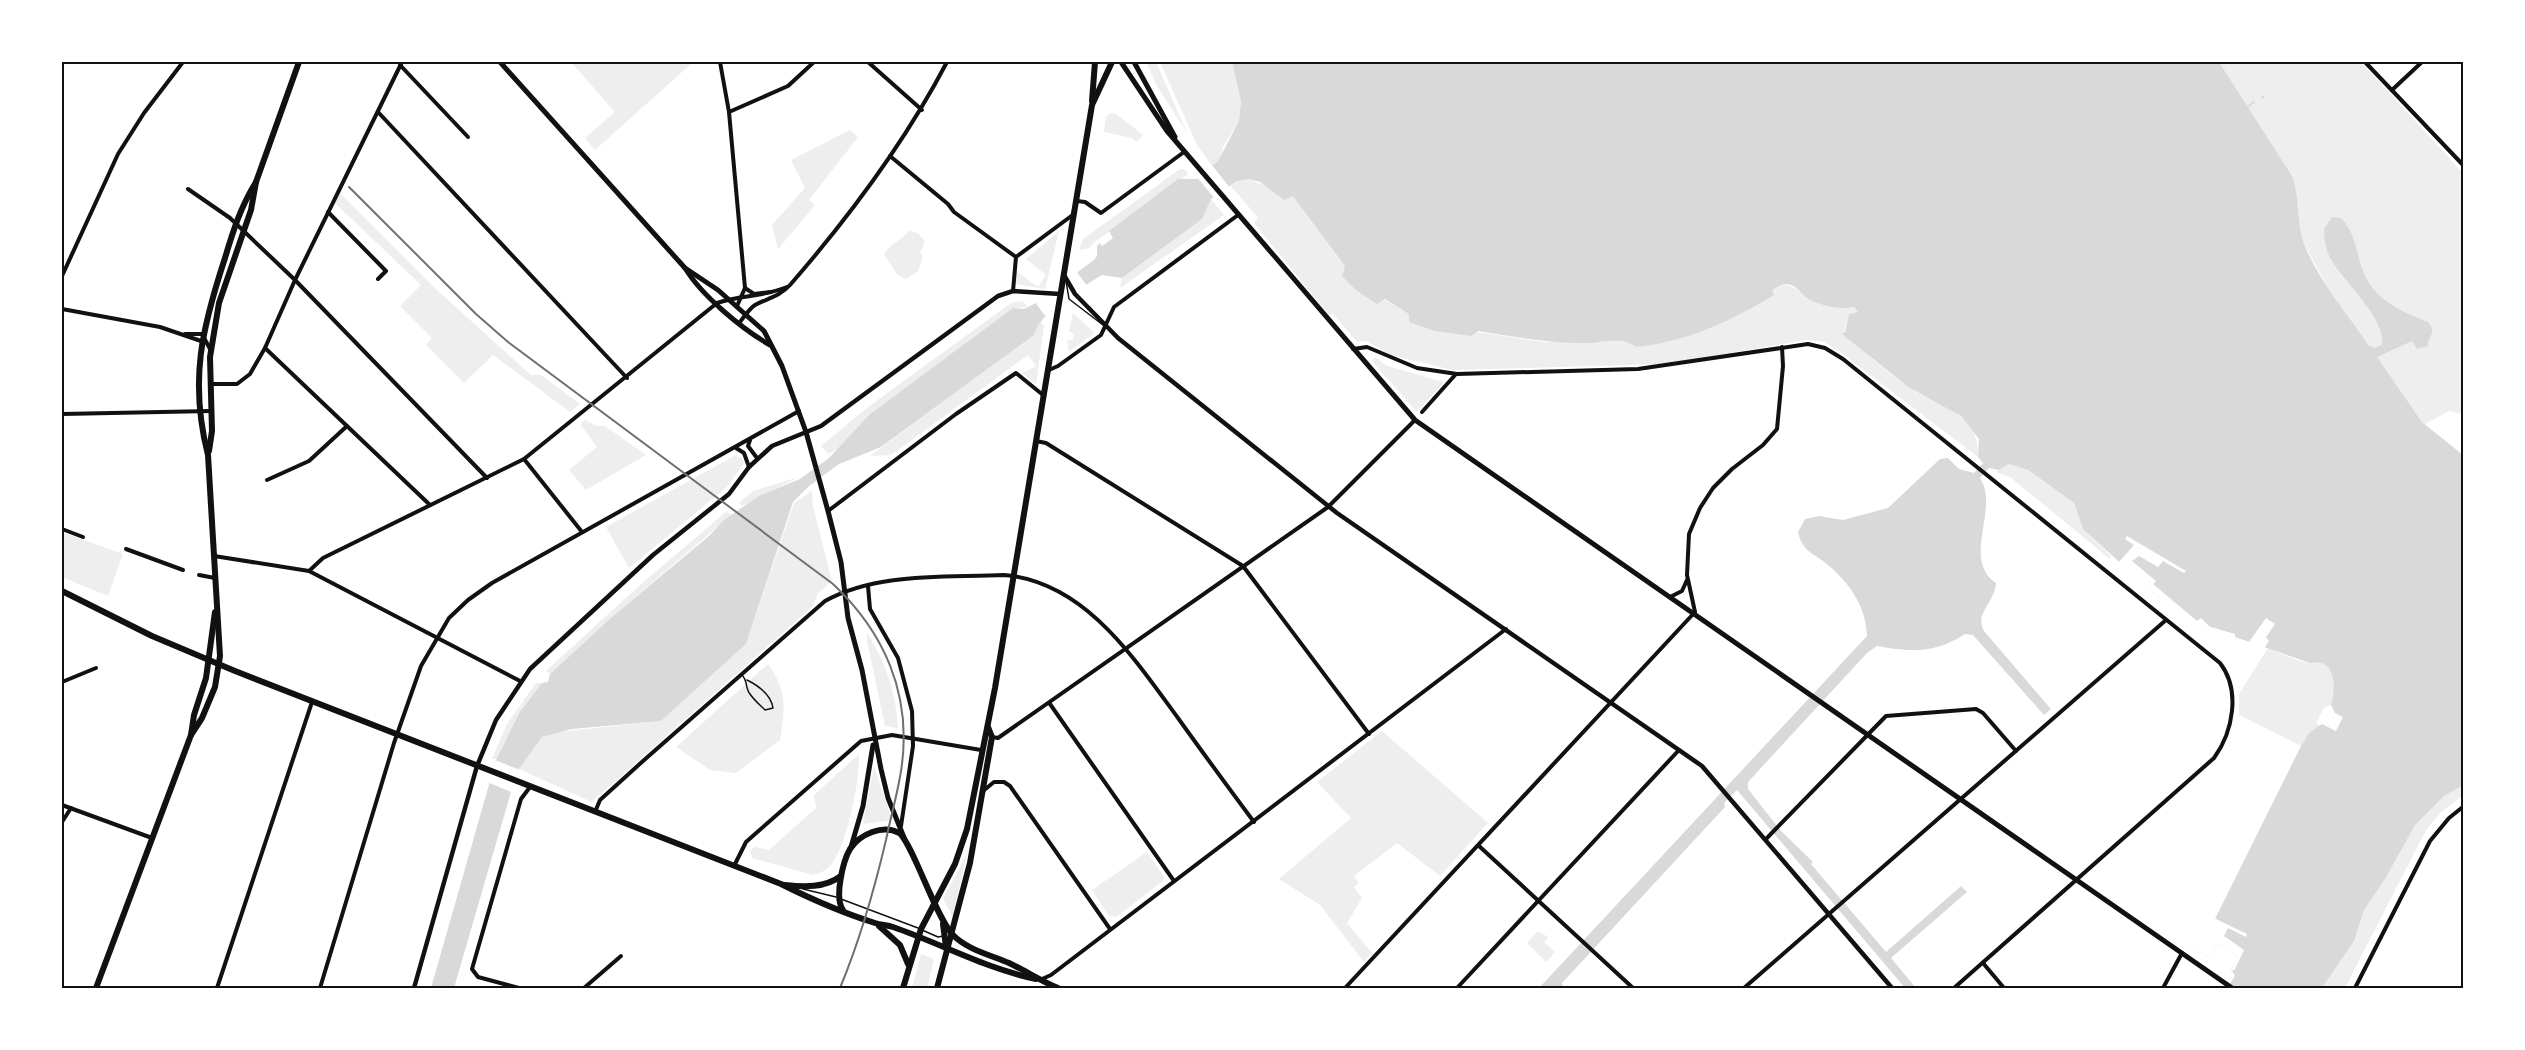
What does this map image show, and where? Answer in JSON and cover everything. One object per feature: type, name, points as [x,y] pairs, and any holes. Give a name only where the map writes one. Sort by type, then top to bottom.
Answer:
[{"type":"main road","points":[[208,455],[212,431],[210,349],[219,303],[244,231],[256,182],[299,62]]},
{"type":"main road","points":[[500,62],[653,236],[685,268],[729,299],[764,331],[782,366],[822,484],[841,562],[844,591],[888,798],[933,905],[949,935],[965,945],[1012,964],[1036,979],[1058,988]]},
{"type":"main road","points":[[903,988],[921,929],[963,846],[981,750],[988,726],[1077,201],[1092,105],[1095,62]]},
{"type":"main road","points":[[1092,105],[1112,62]]},
{"type":"main road","points":[[1121,62],[1134,85],[1184,152],[1415,420],[2230,987]]},
{"type":"main road","points":[[1134,62],[1149,92],[1169,123],[1176,142]]},
{"type":"main road","points":[[191,735],[202,718],[215,687],[220,637],[215,609],[208,455],[201,412],[199,367],[202,337],[242,204],[256,182]]},
{"type":"main road","points":[[685,268],[692,280],[717,303],[771,345]]},
{"type":"main road","points":[[62,591],[152,636],[219,664],[1005,973],[1036,979]]},
{"type":"main road","points":[[96,988],[191,735],[209,659],[210,634],[215,609]]},
{"type":"main road","points":[[937,988],[949,935],[970,863],[992,737],[988,726]]},
{"type":"main road","points":[[843,910],[837,897],[863,806],[874,737]]},
{"type":"main road","points":[[850,849],[861,838],[879,830],[899,833],[906,841]]},
{"type":"main road","points":[[781,884],[827,884],[842,876]]},
{"type":"main road","points":[[876,923],[900,945],[908,968]]},
{"type":"street","points":[[62,276],[123,146],[144,113],[183,62]]},
{"type":"street","points":[[720,62],[729,112],[745,288],[737,306]]},
{"type":"street","points":[[729,112],[788,86],[814,62]]},
{"type":"street","points":[[868,62],[922,110]]},
{"type":"street","points":[[740,322],[755,305],[777,296],[788,287],[828,240],[922,110],[947,62]]},
{"type":"street","points":[[2365,62],[2463,166]]},
{"type":"street","points":[[2392,90],[2422,62]]},
{"type":"street","points":[[210,384],[240,383],[250,374],[265,348],[295,280],[401,63],[468,137]]},
{"type":"street","points":[[378,112],[627,378]]},
{"type":"street","points":[[1077,201],[1085,202],[1101,213],[1184,152]]},
{"type":"street","points":[[890,156],[948,204],[954,212],[1016,257]]},
{"type":"street","points":[[188,189],[236,224],[295,280],[487,478]]},
{"type":"street","points":[[328,212],[386,271],[378,279]]},
{"type":"street","points":[[1013,291],[1016,257],[1074,214]]},
{"type":"street","points":[[1048,370],[1058,366],[1091,342],[1106,327],[1114,307],[1238,215]]},
{"type":"street","points":[[1064,281],[1106,327],[1328,507],[1702,766],[1893,988]]},
{"type":"street","points":[[309,572],[323,558],[524,459],[717,303],[729,299],[774,293],[788,287]]},
{"type":"street","points":[[745,288],[754,294],[774,293]]},
{"type":"street","points":[[414,988],[477,766],[496,720],[520,681],[582,619],[653,555],[729,494],[757,458],[776,443],[821,426],[998,296],[1013,291],[1060,294]]},
{"type":"street","points":[[62,309],[202,337],[210,349]]},
{"type":"street","points":[[1352,349],[1367,347],[1417,368],[1457,374],[1638,369],[1782,346],[1808,345],[1834,353],[2199,645],[2225,671],[2233,704],[2227,732],[2218,753],[1954,988]]},
{"type":"street","points":[[1346,988],[1694,614],[1696,608],[1687,579],[1689,534],[1700,508],[1723,477],[1763,445],[1777,429],[1783,366],[1782,346]]},
{"type":"street","points":[[265,348],[430,505]]},
{"type":"street","points":[[828,511],[963,409],[1016,373],[1044,396]]},
{"type":"street","points":[[1422,412],[1457,374]]},
{"type":"street","points":[[62,414],[211,411]]},
{"type":"street","points":[[320,988],[398,735],[422,666],[449,618],[468,600],[582,531],[751,440],[799,411]]},
{"type":"street","points":[[992,737],[999,738],[1050,704],[1328,507],[1415,420]]},
{"type":"street","points":[[267,480],[309,461],[347,426]]},
{"type":"street","points":[[751,440],[748,446],[757,458]]},
{"type":"street","points":[[1036,441],[1046,443],[1243,566],[1369,734]]},
{"type":"street","points":[[736,448],[744,453],[749,467]]},
{"type":"street","points":[[524,459],[582,531]]},
{"type":"street","points":[[62,529],[84,537]]},
{"type":"street","points":[[126,549],[183,570]]},
{"type":"street","points":[[214,556],[309,572],[437,636],[520,681]]},
{"type":"street","points":[[199,575],[215,578]]},
{"type":"street","points":[[595,812],[600,800],[825,601],[844,591],[868,585],[911,580],[1013,576],[1046,587],[1094,615],[1128,649],[1254,822]]},
{"type":"street","points":[[1669,597],[1682,591],[1687,579]]},
{"type":"street","points":[[868,585],[870,609],[893,645],[912,711],[913,737],[901,826]]},
{"type":"street","points":[[1748,987],[1835,908],[2166,620]]},
{"type":"street","points":[[1036,979],[1051,975],[1506,630]]},
{"type":"street","points":[[62,682],[96,668]]},
{"type":"street","points":[[217,988],[312,701]]},
{"type":"street","points":[[1050,704],[1174,881]]},
{"type":"street","points":[[1766,839],[1886,716],[1970,708],[1983,713],[2016,751]]},
{"type":"street","points":[[734,866],[746,842],[850,749],[874,737],[884,735],[913,737],[981,750]]},
{"type":"street","points":[[1457,988],[1680,750]]},
{"type":"street","points":[[983,792],[994,782],[1004,782],[1010,786],[1110,929]]},
{"type":"street","points":[[519,988],[478,976],[471,969],[521,799],[530,787]]},
{"type":"street","points":[[62,805],[152,838]]},
{"type":"street","points":[[2355,988],[2430,841],[2448,818],[2463,806]]},
{"type":"street","points":[[62,822],[71,808]]},
{"type":"street","points":[[1479,846],[1633,988]]},
{"type":"street","points":[[2163,988],[2182,953]]},
{"type":"street","points":[[584,988],[621,956]]},
{"type":"street","points":[[1983,963],[2004,988]]},
{"type":"lane","points":[[1064,281],[1069,299],[1097,323],[1106,327]]},
{"type":"lane","points":[[741,674],[758,685],[772,700],[773,708],[765,710],[748,692],[747,680]]},
{"type":"lane","points":[[781,884],[837,897],[938,937],[949,935]]},
{"type":"lane","points":[[921,929],[928,942]]},
{"type":"shaded area","points":[[571,62],[693,62],[595,150],[585,138],[615,112]]},
{"type":"shaded area","points":[[1146,62],[1156,62],[1187,133],[1157,86]]},
{"type":"shaded area","points":[[1160,62],[1232,62],[1241,101],[1239,121],[1213,167],[1197,145]]},
{"type":"shaded area","points":[[1232,62],[2219,62],[2292,176],[2300,227],[2310,258],[2325,284],[2369,346],[2375,348],[2382,345],[2382,335],[2372,313],[2328,254],[2324,229],[2332,217],[2341,218],[2349,229],[2366,277],[2379,295],[2397,308],[2428,322],[2431,326],[2432,332],[2428,346],[2417,349],[2412,341],[2377,357],[2422,422],[2463,455],[2463,785],[2444,796],[2415,825],[2385,879],[2364,910],[2354,941],[2322,988],[2227,988],[2235,976],[2231,969],[2238,957],[2218,944],[2209,958],[2199,951],[2309,733],[2322,724],[2336,731],[2343,717],[2335,713],[2331,705],[2333,682],[2329,669],[2325,664],[2310,663],[2235,637],[2235,634],[2190,621],[2170,603],[2159,598],[2083,529],[2074,503],[2028,470],[2009,464],[1999,470],[1989,468],[1980,478],[1985,490],[1986,504],[1981,547],[1982,561],[1986,573],[1996,583],[1995,590],[1983,613],[1982,625],[1984,631],[2051,709],[2044,715],[1973,635],[1965,634],[1954,641],[1922,650],[1877,646],[1867,653],[1748,782],[1748,789],[1781,831],[1813,862],[1811,864],[1886,952],[1961,886],[1967,892],[1891,958],[1916,988],[1905,988],[1737,790],[1724,803],[1725,807],[1562,983],[1563,988],[1539,988],[1867,636],[1864,615],[1850,588],[1836,572],[1809,552],[1800,539],[1798,532],[1805,519],[1819,516],[1843,520],[1888,508],[1940,459],[1948,458],[1959,469],[1974,473],[1983,463],[1978,457],[1979,439],[1961,416],[1908,387],[1842,334],[1845,332],[1849,314],[1858,312],[1854,307],[1823,305],[1806,297],[1788,284],[1772,290],[1774,295],[1759,304],[1708,329],[1672,341],[1636,347],[1620,341],[1562,342],[1478,331],[1471,336],[1435,331],[1409,322],[1409,314],[1385,299],[1377,304],[1356,290],[1342,276],[1345,266],[1293,196],[1284,200],[1260,182],[1249,179],[1237,181],[1211,199],[1202,219],[1122,278],[1102,275],[1062,301],[1044,318],[1034,335],[881,447],[839,464],[809,486],[793,502],[746,644],[661,721],[572,729],[542,737],[519,769],[454,988],[431,988],[496,760],[519,713],[542,683],[548,682],[550,674],[613,616],[709,536],[724,520],[759,496],[800,479],[829,458],[870,414],[1013,308],[1024,309],[1034,304],[1094,260],[1097,256],[1097,246],[1100,243],[1102,246],[1113,238],[1109,231],[1178,179],[1197,179],[1218,161],[1239,121],[1241,101]]},
{"type":"shaded area","points":[[2219,62],[2361,62],[2463,173],[2463,414],[2449,411],[2425,424],[2422,422],[2327,286],[2303,242],[2230,80]]},
{"type":"shaded area","points":[[1115,113],[1143,135],[1136,142],[1132,138],[1104,132],[1106,117]]},
{"type":"shaded area","points":[[850,130],[858,137],[809,200],[815,205],[778,249],[772,225],[805,188],[791,160]]},
{"type":"shaded area","points":[[1180,169],[1184,169],[1188,174],[1092,244],[1090,248],[1079,250],[1083,239]]},
{"type":"shaded area","points":[[1249,179],[1287,196],[1293,195],[1345,266],[1342,276],[1410,314],[1409,322],[1544,342],[1616,341],[1630,342],[1636,347],[1672,341],[1708,329],[1774,295],[1772,290],[1779,286],[1791,286],[1819,304],[1854,306],[1858,312],[1849,314],[1843,334],[1908,387],[1945,406],[1965,421],[1973,430],[1978,457],[1824,342],[1806,340],[1665,364],[1452,370],[1391,355],[1366,341],[1357,342],[1333,314],[1329,315],[1254,223],[1258,218],[1231,186],[1237,181]]},
{"type":"shaded area","points":[[340,193],[438,291],[531,375],[541,375],[580,404],[570,412],[493,355],[464,383],[426,345],[432,338],[400,306],[421,285],[335,203]]},
{"type":"shaded area","points":[[1211,199],[1224,215],[1120,288],[1122,278],[1202,219]]},
{"type":"shaded area","points":[[909,231],[918,233],[925,242],[920,252],[923,256],[918,271],[906,279],[897,274],[884,254]]},
{"type":"shaded area","points":[[1059,231],[1045,289],[1015,284],[1016,271],[1038,287],[1046,275],[1026,259]]},
{"type":"shaded area","points":[[1023,301],[1028,307],[1013,308],[870,414],[840,448],[828,454],[821,446],[868,407],[1011,303]]},
{"type":"shaded area","points":[[1073,313],[1094,333],[1069,352],[1067,340],[1073,340],[1074,334],[1069,331]]},
{"type":"shaded area","points":[[1040,321],[1044,326],[1036,384],[1022,373],[1036,366],[1028,355],[891,455],[870,456],[1033,335],[1036,324]]},
{"type":"shaded area","points":[[1375,357],[1387,366],[1444,382],[1417,412],[1372,361]]},
{"type":"shaded area","points":[[585,420],[597,426],[605,426],[646,455],[586,490],[569,470],[597,447],[580,424]]},
{"type":"shaded area","points":[[734,456],[742,458],[744,463],[727,487],[629,568],[606,527]]},
{"type":"shaded area","points":[[2009,464],[2028,470],[2074,503],[2083,529],[2111,556],[2110,559],[2010,477],[1996,472]]},
{"type":"shaded area","points":[[799,477],[743,506],[739,503],[753,491]]},
{"type":"shaded area","points":[[812,491],[813,506],[832,581],[818,593],[813,606],[592,802],[519,769],[542,737],[557,732],[661,721],[746,644],[794,503]]},
{"type":"shaded area","points":[[727,511],[731,515],[613,616],[550,674],[546,671],[640,585]]},
{"type":"shaded area","points":[[62,532],[123,554],[108,596],[62,577]]},
{"type":"shaded area","points":[[867,633],[880,656],[889,679],[898,728],[885,726]]},
{"type":"shaded area","points":[[2268,648],[2303,662],[2324,664],[2331,672],[2333,693],[2331,705],[2324,708],[2316,723],[2320,726],[2309,733],[2301,746],[2239,715],[2239,694]]},
{"type":"shaded area","points":[[768,664],[782,692],[784,709],[780,740],[736,773],[710,770],[676,747]]},
{"type":"shaded area","points":[[536,683],[542,683],[519,713],[496,759],[492,759],[507,724]]},
{"type":"shaded area","points":[[1382,731],[1488,823],[1440,876],[1397,843],[1354,876],[1359,883],[1354,887],[1362,898],[1347,923],[1372,953],[1364,962],[1320,905],[1279,879],[1351,818],[1317,782]]},
{"type":"shaded area","points":[[859,754],[855,796],[847,830],[829,867],[813,875],[752,858],[750,851],[755,847],[769,850],[816,808],[814,795]]},
{"type":"shaded area","points":[[874,766],[892,820],[864,824],[863,823]]},
{"type":"shaded area","points":[[2463,785],[2463,795],[2440,813],[2426,830],[2345,988],[2322,988],[2354,941],[2364,910],[2415,825],[2444,795]]},
{"type":"shaded area","points":[[1147,852],[1164,877],[1163,881],[1116,917],[1109,916],[1092,890]]},
{"type":"shaded area","points":[[967,853],[953,917],[943,899]]},
{"type":"shaded area","points":[[1538,931],[1548,937],[1544,942],[1555,952],[1546,962],[1527,943]]},
{"type":"shaded area","points":[[921,954],[934,959],[927,988],[912,988]]},
{"type":"pier","points":[[1211,164],[1231,189],[1216,200],[1196,176]]},
{"type":"pier","points":[[1077,272],[1087,286],[1045,316],[1035,302]]},
{"type":"pier","points":[[2127,536],[2186,571],[2184,573],[2163,561],[2158,567],[2139,556],[2132,561],[2156,581],[2153,584],[2197,621],[2201,618],[2210,627],[2189,623],[2118,563],[2134,545],[2125,539]]},
{"type":"pier","points":[[2266,618],[2275,624],[2266,637],[2269,641],[2264,649],[2249,642]]},
{"type":"pier","points":[[495,760],[520,770],[511,792],[487,782]]},
{"type":"pier","points":[[2214,918],[2247,934],[2246,937],[2228,928],[2224,936],[2244,950],[2234,971],[2231,969],[2238,957],[2218,944],[2209,958],[2199,951]]},
{"type":"waterway","points":[[2247,107],[2254,102]]},
{"type":"railway","points":[[349,187],[476,314],[508,342],[833,584],[867,622],[880,643],[898,689],[904,738],[902,764],[871,897],[840,988]]}]
